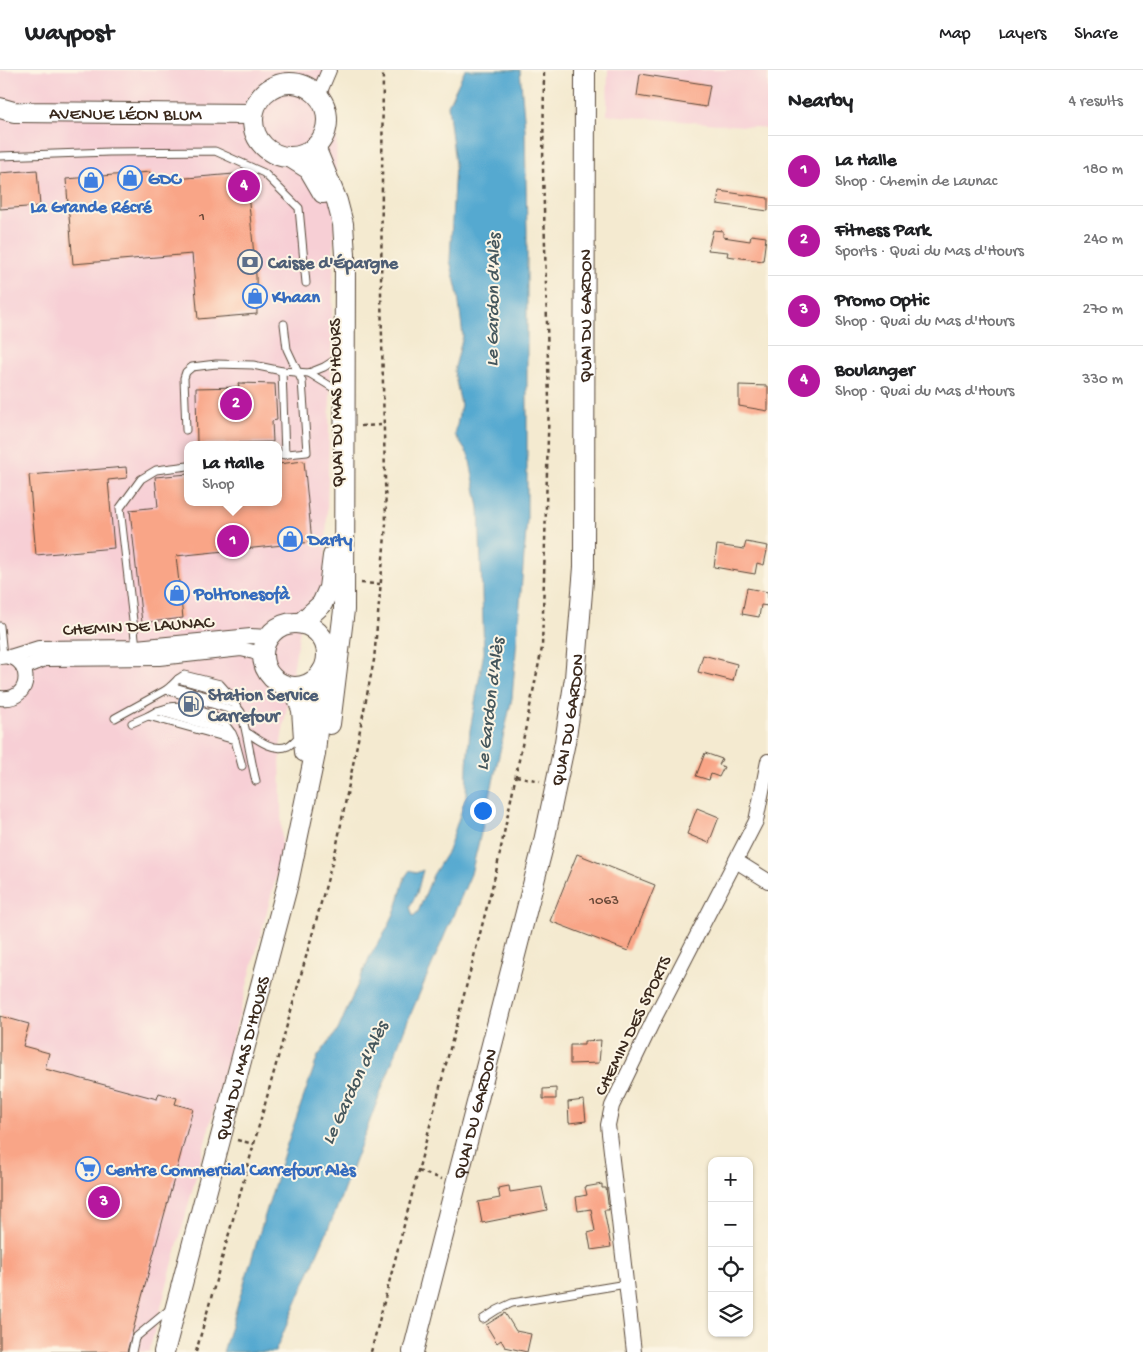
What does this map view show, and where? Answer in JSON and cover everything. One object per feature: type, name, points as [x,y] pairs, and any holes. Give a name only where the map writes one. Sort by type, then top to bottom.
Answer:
[{"type":"street","points":[[318,96],[329,70]]},
{"type":"street","name":"QUAI DU GARDON","points":[[413,1352],[543,846],[565,742],[575,678],[584,567],[585,70]]},
{"type":"street","points":[[298,83],[309,88],[318,96],[327,116],[324,133],[315,147],[299,156],[290,157],[279,156],[269,151],[260,143],[254,129],[253,114],[256,102],[264,93],[280,84],[298,83]]},
{"type":"street","name":"AVENUE LÉON BLUM","points":[[5,113],[253,114]]},
{"type":"street","name":"QUAI DU MAS D'HOURS","points":[[308,791],[317,776],[329,733],[344,610],[345,255],[343,224],[338,201],[315,147]]},
{"type":"street","name":"QUAI DU MAS D'HOURS","points":[[290,157],[309,169],[321,189],[330,215],[333,240],[337,504],[329,588],[322,604],[301,623]]},
{"type":"street","name":"QUAI DU MAS D'HOURS","points":[[327,652],[344,574]]},
{"type":"street","points":[[301,623],[319,633],[327,652],[326,663],[322,672],[305,685],[285,685],[276,680],[265,666],[264,646],[268,637],[282,625],[301,623]]},
{"type":"street","name":"CHEMIN DE LAUNAC","points":[[4,657],[39,648],[136,647],[250,636],[268,637]]},
{"type":"street","name":"CHEMIN DE LAUNAC","points":[[23,668],[45,659],[160,658],[241,649],[263,656]]},
{"type":"street","points":[[0,698],[9,698],[20,692],[26,681],[23,668],[16,660],[4,657]]},
{"type":"street","name":"QUAI DU MAS D'HOURS","points":[[164,1352],[288,883],[315,754],[322,672]]},
{"type":"street","name":"QUAI DU MAS D'HOURS","points":[[294,686],[302,710],[308,791]]},
{"type":"street","name":"CHEMIN DES SPORTS","points":[[634,1352],[609,1147],[608,1125],[612,1106],[654,1019],[756,821],[768,760]]},
{"type":"street","points":[[736,861],[768,881]]},
{"type":"lane","points":[[0,156],[216,151],[264,173],[299,208],[306,283]]},
{"type":"lane","points":[[282,371],[282,455],[307,452],[302,381],[287,349],[284,324]]},
{"type":"lane","points":[[310,373],[334,360]]},
{"type":"lane","points":[[186,430],[184,378],[186,372],[192,367],[216,364],[254,365],[282,371],[310,373],[335,389]]},
{"type":"lane","points":[[136,647],[120,508],[141,479],[156,470],[184,466]]},
{"type":"lane","points":[[0,626],[4,657]]},
{"type":"lane","points":[[115,718],[168,688],[178,679],[228,693],[241,713],[248,733],[248,750],[256,781]]},
{"type":"lane","points":[[168,688],[235,704]]},
{"type":"lane","points":[[168,688],[241,713]]},
{"type":"lane","points":[[132,723],[167,708],[225,724],[233,736],[242,766]]},
{"type":"lane","points":[[157,711],[233,736]]},
{"type":"lane","points":[[148,716],[233,736]]},
{"type":"lane","points":[[248,733],[262,743],[280,748],[288,746],[304,732]]},
{"type":"lane","points":[[483,1319],[512,1303],[626,1284]]},
{"type":"lane","points":[[132,1352],[135,1338],[176,1304]]},
{"type":"path","points":[[371,1352],[496,872],[542,648],[549,400],[543,169],[544,70]]},
{"type":"path","points":[[344,427],[384,425]]},
{"type":"path","points":[[344,574],[380,584]]},
{"type":"path","points":[[516,776],[547,783]]},
{"type":"path","points":[[418,1171],[446,1180]]},
{"type":"shaded area","points":[[0,70],[330,70],[337,134],[325,588],[301,623],[280,748],[282,855],[149,1352],[0,1352]]},
{"type":"shaded area","points":[[608,70],[768,70],[768,128],[607,115]]},
{"type":"water","name":"Le Gardon d'Alès","points":[[465,70],[520,70],[525,129],[527,520],[512,698],[471,874],[406,1025],[335,1213],[275,1352],[223,1352],[285,1150],[318,1056],[338,1030],[370,956],[387,929],[396,909],[405,877],[410,870],[416,873],[423,870],[417,893],[410,907],[413,916],[418,912],[433,875],[448,851],[466,796],[470,730],[484,652],[479,508],[469,456],[455,435],[461,405],[454,371],[463,336],[458,295],[450,260],[455,164],[448,105]]},
{"type":"building","points":[[640,74],[710,85],[706,107],[637,96]]},
{"type":"building","points":[[37,170],[40,206],[0,209],[0,173]]},
{"type":"building","points":[[150,172],[151,181],[246,173],[256,276],[257,314],[198,319],[192,254],[73,264],[66,179]]},
{"type":"building","points":[[719,191],[768,198],[768,211],[717,204]]},
{"type":"building","points":[[713,230],[723,231],[723,237],[750,241],[751,235],[766,237],[763,261],[727,256],[728,252],[708,250]]},
{"type":"building","points":[[238,383],[275,384],[277,420],[272,421],[273,441],[197,441],[196,388],[239,387]]},
{"type":"building","points":[[739,385],[768,386],[768,411],[739,406]]},
{"type":"building","points":[[304,461],[312,542],[176,556],[183,618],[142,623],[130,510],[158,507],[155,477],[184,474],[184,506],[282,506],[282,464]]},
{"type":"building","points":[[126,467],[127,478],[108,480],[114,548],[36,555],[29,475]]},
{"type":"building","points":[[746,542],[768,546],[764,565],[757,563],[755,574],[714,567],[717,545],[744,549]]},
{"type":"building","points":[[747,588],[768,592],[768,606],[761,605],[759,617],[742,614]]},
{"type":"building","points":[[703,655],[737,664],[733,681],[698,672]]},
{"type":"building","points":[[705,753],[722,759],[719,765],[724,767],[719,777],[711,774],[709,780],[696,776]]},
{"type":"building","points":[[697,808],[719,817],[709,843],[687,834]]},
{"type":"building","points":[[577,854],[655,885],[628,951],[550,921]]},
{"type":"building","name":"Centre Commercial Carrefour Alès","points":[[0,1016],[29,1024],[23,1046],[49,1053],[45,1069],[157,1099],[159,1093],[177,1098],[175,1104],[193,1109],[127,1352],[0,1352]]},
{"type":"building","points":[[601,1040],[599,1063],[570,1064],[570,1045],[584,1045],[584,1041]]},
{"type":"building","points":[[556,1088],[556,1099],[543,1099],[543,1089]]},
{"type":"building","points":[[584,1100],[586,1121],[569,1123],[568,1102]]},
{"type":"building","points":[[602,1184],[602,1188],[606,1188],[609,1210],[604,1210],[611,1247],[591,1250],[588,1233],[595,1231],[591,1209],[578,1211],[576,1197],[587,1195],[585,1187]]},
{"type":"building","points":[[509,1186],[510,1192],[542,1187],[547,1210],[482,1223],[478,1202],[500,1198],[498,1188]]},
{"type":"building","points":[[505,1313],[516,1331],[531,1334],[527,1352],[505,1347],[501,1340],[497,1343],[486,1325]]},
{"type":"place","name":"GDC","points":[[130,178]]},
{"type":"place","name":"La Grande Récré","points":[[91,180]]},
{"type":"place","name":"Boulanger","points":[[244,186]]},
{"type":"place","name":"Caisse d'Épargne","points":[[250,262]]},
{"type":"place","name":"Khaan","points":[[255,296]]},
{"type":"place","name":"Fitness Park","points":[[236,404]]},
{"type":"place","name":"Darty","points":[[290,539]]},
{"type":"place","name":"La Halle","points":[[233,541]]},
{"type":"place","name":"Poltronesofà","points":[[177,593]]},
{"type":"place","name":"Station Service Carrefour","points":[[191,704]]},
{"type":"place","name":"Centre Commercial Carrefour Alès","points":[[88,1169]]},
{"type":"place","name":"Promo Optic","points":[[104,1202]]}]
